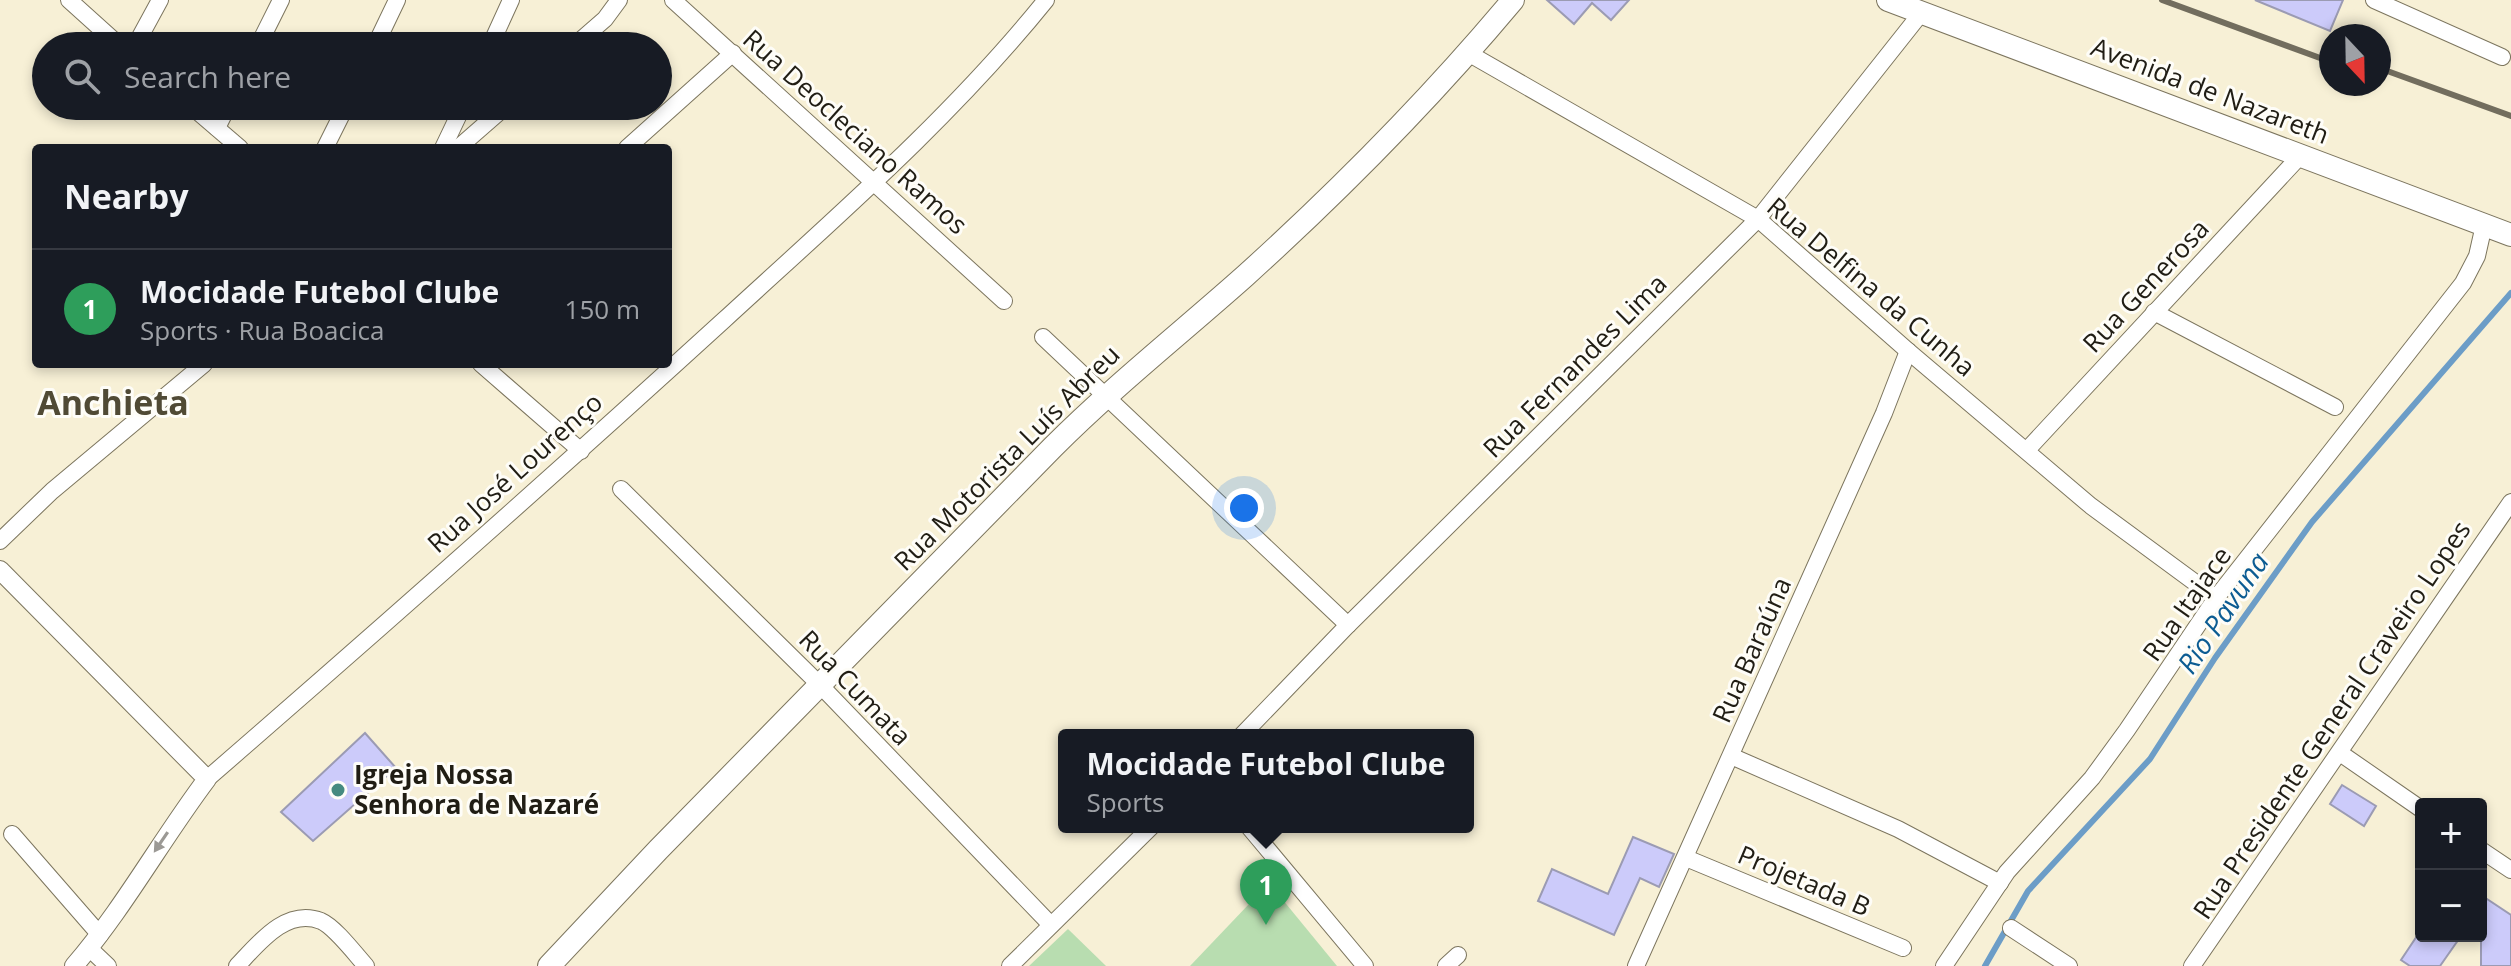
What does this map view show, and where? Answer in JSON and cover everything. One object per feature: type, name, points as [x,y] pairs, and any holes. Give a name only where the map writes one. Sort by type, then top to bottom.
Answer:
[{"type":"main road","name":"Rua Motorista Luís Abreu","points":[[549,966],[658,850],[1106,395],[1244,276],[1345,182],[1468,53],[1513,0]]},
{"type":"main road","name":"Avenida de Nazareth","points":[[1888,0],[2509,235]]},
{"type":"street","points":[[69,0],[104,32]]},
{"type":"street","points":[[143,32],[160,0]]},
{"type":"street","points":[[265,32],[281,0]]},
{"type":"street","points":[[382,32],[397,0]]},
{"type":"street","points":[[496,32],[511,0]]},
{"type":"street","points":[[590,32],[619,0]]},
{"type":"street","name":"Rua Deocleciano Ramos","points":[[673,0],[1004,301]]},
{"type":"street","name":"Rua José Lourenço","points":[[672,368],[875,182],[1002,54],[1046,0]]},
{"type":"street","points":[[2377,2],[2502,57]]},
{"type":"street","name":"Rua Fernandes Lima","points":[[1248,729],[1348,625],[1758,219],[1922,12]]},
{"type":"street","points":[[672,108],[733,53]]},
{"type":"street","name":"Rua Delfina da Cunha","points":[[1468,53],[1758,219],[2091,506],[2216,598]]},
{"type":"street","points":[[208,120],[235,144]]},
{"type":"street","points":[[217,128],[221,120]]},
{"type":"street","points":[[327,144],[339,120]]},
{"type":"street","points":[[445,144],[456,120]]},
{"type":"street","points":[[463,144],[490,120]]},
{"type":"street","points":[[631,144],[658,120]]},
{"type":"street","name":"Rua Generosa","points":[[2027,450],[2301,155]]},
{"type":"street","name":"Rua Itajace","points":[[1944,966],[2000,883],[2101,766],[2161,683],[2216,598],[2456,294],[2477,256],[2484,225]]},
{"type":"street","points":[[2154,312],[2335,407]]},
{"type":"street","points":[[1043,337],[1348,625]]},
{"type":"street","name":"Rua Baraúna","points":[[1636,966],[1884,413],[1908,351]]},
{"type":"street","points":[[0,541],[63,482],[199,368]]},
{"type":"street","points":[[486,368],[581,451]]},
{"type":"street","name":"Rua José Lourenço","points":[[74,966],[95,942],[207,779],[672,368]]},
{"type":"street","name":"Rua Cumata","points":[[621,489],[821,686],[1051,925]]},
{"type":"street","name":"Rua Presidente General Craveiro Lopes","points":[[2192,966],[2511,502]]},
{"type":"street","points":[[0,570],[207,779]]},
{"type":"street","points":[[2340,753],[2415,805]]},
{"type":"street","points":[[1731,756],[1898,829],[2000,883]]},
{"type":"street","points":[[1010,966],[1145,833]]},
{"type":"street","points":[[1254,833],[1365,966]]},
{"type":"street","points":[[12,834],[95,942],[108,966]]},
{"type":"street","points":[[2487,854],[2511,870]]},
{"type":"street","name":"Projetada B","points":[[1686,858],[1903,948]]},
{"type":"street","points":[[237,966],[282,924],[299,920],[316,920],[326,924],[366,966]]},
{"type":"street","points":[[2011,928],[2069,966]]},
{"type":"green space","points":[[1269,883],[1337,966],[1190,966]]},
{"type":"green space","points":[[1068,929],[1106,966],[1029,966]]},
{"type":"building","points":[[1547,0],[1629,0],[1611,20],[1592,3],[1574,24]]},
{"type":"building","points":[[2255,0],[2343,0],[2333,24],[2319,24],[2319,26]]},
{"type":"building","name":"Igreja Nossa Senhora de Nazaré","points":[[365,733],[396,768],[313,841],[281,812]]},
{"type":"building","points":[[2342,785],[2376,806],[2364,826],[2330,804]]},
{"type":"building","points":[[1633,837],[1674,854],[1659,887],[1640,878],[1614,935],[1538,901],[1552,869],[1608,894]]},
{"type":"building","points":[[2487,899],[2511,915],[2511,966],[2481,966],[2481,942],[2487,942]]},
{"type":"building","points":[[2415,939],[2415,942],[2457,942],[2440,966],[2410,966],[2401,960]]},
{"type":"waterway","name":"Rio Pavuna","points":[[1985,966],[2028,891],[2150,759],[2215,658],[2312,522],[2511,293]]},
{"type":"railway","points":[[2162,0],[2319,58]]},
{"type":"railway","points":[[2391,72],[2511,116]]},
{"type":"place","name":"Igreja Nossa Senhora de Nazaré","points":[[338,790]]},
{"type":"place","name":"Mocidade Futebol Clube","points":[[1266,925]]},
{"type":"district","name":"Anchieta","points":[[113,403]]}]
